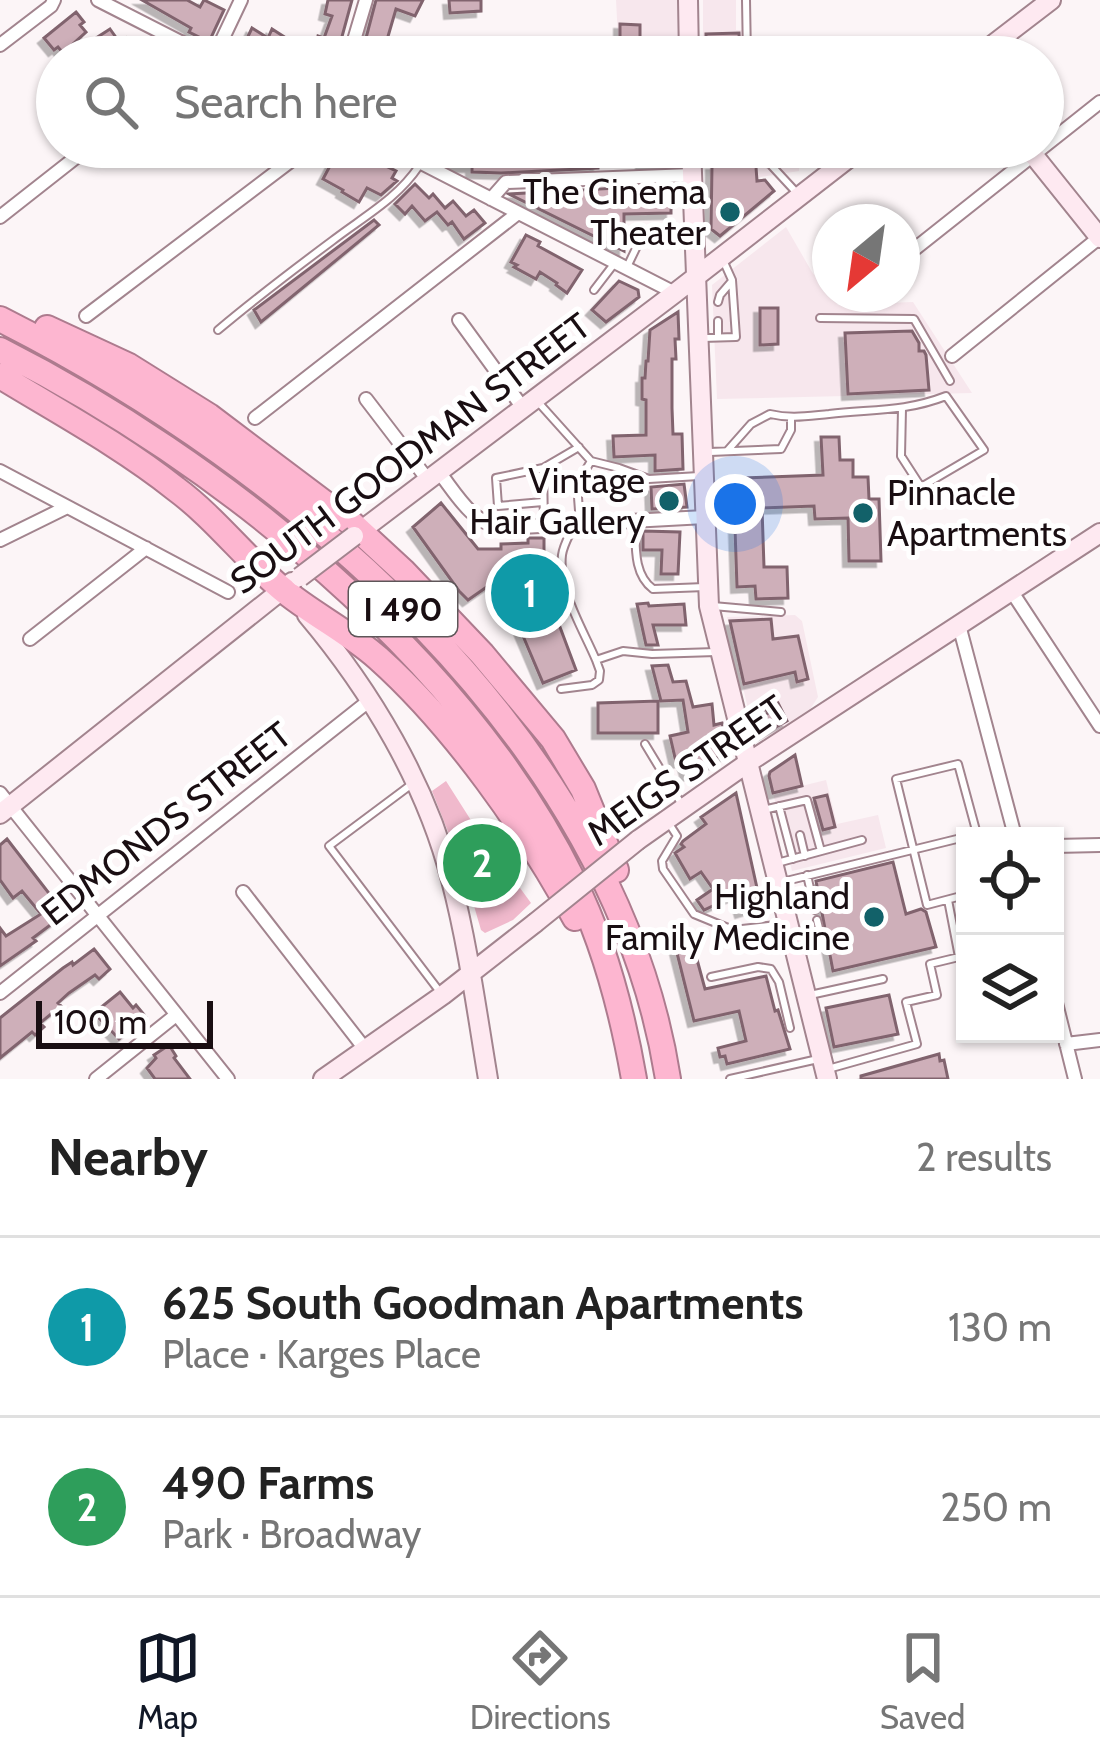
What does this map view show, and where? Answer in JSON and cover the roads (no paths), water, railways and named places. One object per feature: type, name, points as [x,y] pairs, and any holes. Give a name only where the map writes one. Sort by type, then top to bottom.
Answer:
[{"type":"highway","points":[[0,309],[91,347],[175,393],[256,449],[432,600],[482,654],[564,755],[587,798],[627,901],[658,1029]]},
{"type":"highway","name":"I 490","points":[[0,319],[128,391],[236,464],[322,532],[432,638],[504,719],[566,808],[615,904],[658,1029],[668,1079]]},
{"type":"highway","name":"I 490","points":[[0,350],[103,408],[229,494],[329,576],[422,668],[505,767],[551,839],[605,957],[634,1079]]},
{"type":"highway","points":[[0,376],[176,488],[381,661],[472,764],[526,839],[568,904],[622,1022]]},
{"type":"street","points":[[0,45],[54,0]]},
{"type":"street","points":[[98,0],[169,36]]},
{"type":"street","points":[[220,36],[241,0]]},
{"type":"street","points":[[355,36],[366,0]]},
{"type":"street","points":[[688,0],[689,36]]},
{"type":"street","points":[[1004,36],[1051,0]]},
{"type":"street","points":[[1064,127],[1100,102]]},
{"type":"street","points":[[0,217],[62,168]]},
{"type":"street","points":[[86,316],[282,168]]},
{"type":"street","points":[[431,168],[675,293]]},
{"type":"street","points":[[692,168],[696,277],[708,338],[702,454],[709,596],[749,762],[770,808],[789,924],[825,1069]]},
{"type":"street","name":"SOUTH GOODMAN STREET","points":[[4,805],[837,168]]},
{"type":"street","points":[[920,244],[1010,168]]},
{"type":"street","points":[[952,356],[1100,238],[1044,168]]},
{"type":"street","points":[[491,199],[506,182],[692,175]]},
{"type":"street","points":[[255,418],[518,213]]},
{"type":"street","points":[[459,320],[529,404]]},
{"type":"street","points":[[366,400],[482,522],[501,528],[705,518]]},
{"type":"street","points":[[0,471],[228,592]]},
{"type":"street","points":[[0,540],[67,507]]},
{"type":"street","name":"MEIGS STREET","points":[[323,1079],[471,973],[638,840],[749,762],[1097,541]]},
{"type":"street","points":[[30,639],[146,548]]},
{"type":"street","points":[[291,583],[370,700],[422,795],[450,878],[471,973],[484,1077]]},
{"type":"street","points":[[1012,592],[1100,726]]},
{"type":"street","points":[[959,625],[1013,827]]},
{"type":"street","name":"EDMONDS STREET","points":[[0,993],[370,700]]},
{"type":"street","points":[[4,805],[228,1079]]},
{"type":"street","points":[[1064,847],[1100,845]]},
{"type":"street","points":[[243,892],[365,1049]]},
{"type":"street","points":[[96,1079],[176,1015]]},
{"type":"street","points":[[1064,1036],[1075,1079]]},
{"type":"street","points":[[1066,1044],[1100,1040]]},
{"type":"lane","points":[[746,0],[747,36]]},
{"type":"lane","points":[[218,330],[386,202],[418,168]]},
{"type":"lane","points":[[774,168],[800,197]]},
{"type":"lane","points":[[594,290],[621,266],[641,238],[694,229]]},
{"type":"lane","points":[[708,338],[736,337],[732,280],[722,258]]},
{"type":"lane","points":[[718,302],[732,280]]},
{"type":"lane","points":[[820,318],[914,320],[950,381]]},
{"type":"lane","points":[[708,338],[718,321]]},
{"type":"lane","points":[[728,449],[751,424],[770,414],[791,419],[902,410],[946,396],[984,450],[921,487],[901,456],[902,410]]},
{"type":"lane","points":[[529,404],[591,461],[649,479],[703,475]]},
{"type":"lane","points":[[702,454],[781,449],[791,419]]},
{"type":"lane","points":[[542,502],[498,506],[496,478],[543,468],[579,447]]},
{"type":"lane","points":[[560,689],[599,680],[563,574],[563,550],[577,524],[578,484],[591,461]]},
{"type":"lane","points":[[543,468],[542,502],[548,525],[563,550]]},
{"type":"lane","points":[[635,521],[642,580],[653,590],[709,596],[735,610],[781,612]]},
{"type":"lane","points":[[596,660],[623,651],[721,652]]},
{"type":"lane","points":[[645,745],[684,808]]},
{"type":"lane","points":[[956,897],[927,904],[896,779],[958,764],[970,827]]},
{"type":"lane","points":[[415,782],[329,845],[442,994]]},
{"type":"lane","points":[[770,808],[807,800],[820,851]]},
{"type":"lane","points":[[791,803],[796,818]]},
{"type":"lane","points":[[667,820],[677,836],[662,861],[663,869],[694,914],[733,930],[789,924]]},
{"type":"lane","points":[[800,835],[806,856]]},
{"type":"lane","points":[[782,868],[807,875],[956,839]]},
{"type":"lane","points":[[782,868],[862,840]]},
{"type":"lane","points":[[807,875],[815,910]]},
{"type":"lane","points":[[730,1079],[825,1069],[917,1044],[906,1002],[937,994],[930,964],[959,957],[947,899]]},
{"type":"lane","points":[[711,977],[758,967],[771,969],[797,956],[820,932],[817,920]]},
{"type":"lane","points":[[771,969],[779,982],[790,1028]]},
{"type":"lane","points":[[806,995],[883,980]]},
{"type":"place","name":"The Cinema Theater","points":[[730,212]]},
{"type":"place","name":"Vintage Hair Gallery","points":[[669,501]]},
{"type":"place","name":"Pinnacle Apartments","points":[[863,513]]},
{"type":"place","name":"625 South Goodman Apartments","points":[[530,593]]},
{"type":"place","name":"490 Farms","points":[[482,863]]},
{"type":"place","name":"Highland Family Medicine","points":[[874,917]]}]
